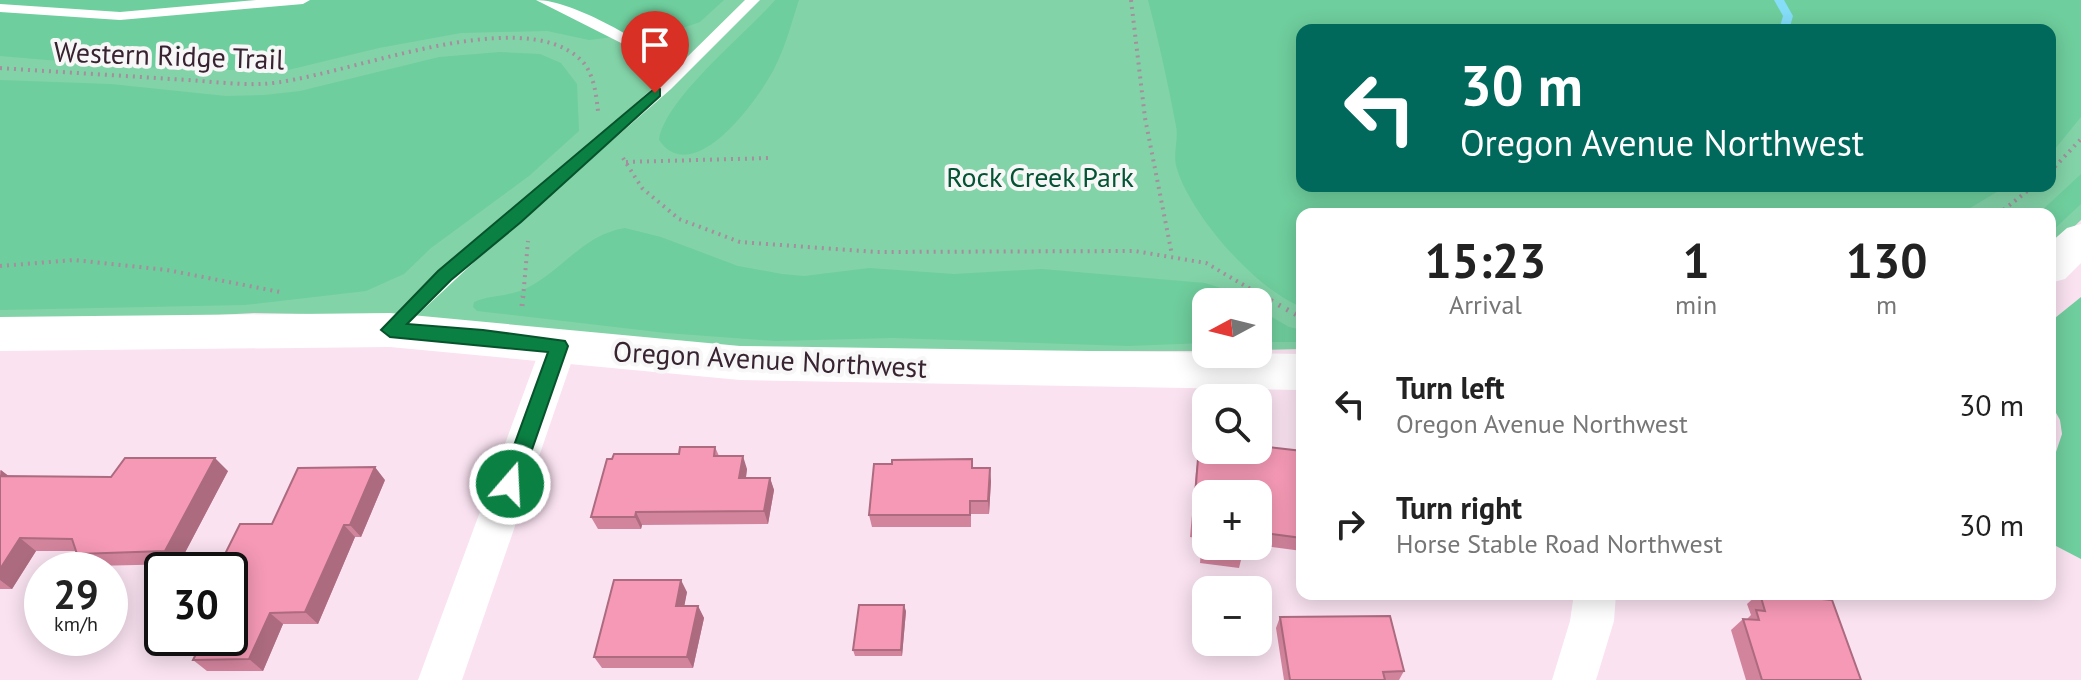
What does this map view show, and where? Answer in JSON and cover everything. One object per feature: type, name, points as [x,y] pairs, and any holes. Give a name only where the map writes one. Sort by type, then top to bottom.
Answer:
[{"type":"street","points":[[2056,262],[2081,238]]},
{"type":"street","name":"Oregon Avenue Northwest","points":[[0,334],[390,330],[756,364],[1296,372]]},
{"type":"street","points":[[440,680],[559,346]]},
{"type":"street","points":[[1574,680],[1592,621],[1594,600]]},
{"type":"lane","points":[[0,8],[120,16],[303,0]]},
{"type":"lane","points":[[543,0],[634,44],[678,72]]},
{"type":"lane","points":[[390,330],[445,276],[610,135],[753,0]]},
{"type":"path","points":[[1131,0],[1145,118],[1172,255]]},
{"type":"path","name":"Western Ridge Trail","points":[[0,68],[257,84],[295,81],[414,49],[470,41],[529,39],[558,46],[580,58],[595,85],[598,114],[642,188],[679,219],[740,242],[876,252],[1135,251],[1172,255],[1213,266],[1296,316]]},
{"type":"path","points":[[2056,166],[2081,139]]},
{"type":"path","points":[[625,162],[770,158]]},
{"type":"path","points":[[2006,208],[2026,192]]},
{"type":"path","points":[[515,218],[529,234],[521,309]]},
{"type":"path","points":[[0,266],[74,260],[167,270],[290,294]]},
{"type":"green space","name":"Rock Creek Park","points":[[0,0],[2081,0],[2081,220],[2056,244],[2056,208],[1296,208],[1296,349],[1272,350],[1272,288],[1192,288],[1192,351],[766,351],[370,315],[254,313],[165,318],[0,318]]},
{"type":"green space","points":[[0,0],[724,0],[700,22],[680,29],[589,40],[547,31],[461,33],[379,48],[280,72],[117,66],[0,56]]},
{"type":"green space","points":[[775,0],[799,0],[780,57],[757,97],[708,147],[690,154],[674,153],[659,140],[676,105]]},
{"type":"green space","points":[[1148,0],[2081,0],[2081,117],[2056,148],[2056,24],[1296,24],[1296,192],[1997,192],[1970,208],[1296,208],[1296,304],[1265,285],[1246,268],[1196,208],[1177,169],[1176,126]]},
{"type":"green space","points":[[500,52],[540,54],[561,63],[577,84],[579,131],[529,176],[431,248],[404,274],[366,291],[245,305],[0,310],[0,80],[111,84],[226,96],[264,95],[300,91],[439,57]]},
{"type":"green space","points":[[2081,174],[2081,204],[2056,227],[2056,208],[2044,208]]},
{"type":"green space","points":[[625,228],[661,237],[738,266],[782,274],[804,276],[869,268],[954,274],[1042,269],[1205,283],[1221,288],[1192,288],[1192,344],[1128,346],[893,338],[776,341],[666,333],[477,311],[473,307],[474,302],[481,299],[529,287],[586,245]]},
{"type":"green space","points":[[2081,297],[2081,559],[2056,546],[2056,452],[2062,434],[2056,413],[2056,317]]},
{"type":"green space","points":[[1272,317],[1296,329],[1296,342],[1272,342]]},
{"type":"building","points":[[680,447],[715,447],[714,456],[743,456],[739,478],[770,478],[764,511],[636,512],[635,517],[591,517],[607,459],[612,459],[614,454],[679,454]]},
{"type":"building","points":[[1272,448],[1296,450],[1296,537],[1272,534],[1272,480],[1196,480],[1198,464],[1272,464]]},
{"type":"building","points":[[125,458],[215,458],[165,551],[76,552],[72,539],[20,538],[0,569],[0,476],[111,477]]},
{"type":"building","points":[[972,459],[972,468],[990,468],[988,501],[970,501],[970,515],[869,515],[874,464],[892,464],[892,460]]},
{"type":"building","points":[[375,467],[350,525],[344,525],[305,612],[270,613],[249,659],[193,660],[195,656],[248,656],[248,552],[226,552],[240,524],[272,524],[298,468]]},
{"type":"building","points":[[614,580],[681,580],[676,606],[698,606],[687,657],[594,657]]},
{"type":"building","points":[[1762,600],[1832,600],[1861,680],[1762,680],[1743,619],[1759,620],[1756,610],[1765,611]]},
{"type":"building","points":[[859,605],[904,605],[901,650],[853,650]]},
{"type":"building","points":[[1390,616],[1404,671],[1383,672],[1385,680],[1290,680],[1280,617]]},
{"type":"waterway","points":[[1779,0],[1788,16],[1786,24]]},
{"type":"route","points":[[510,484],[559,346],[390,330],[445,276],[655,93]]}]
